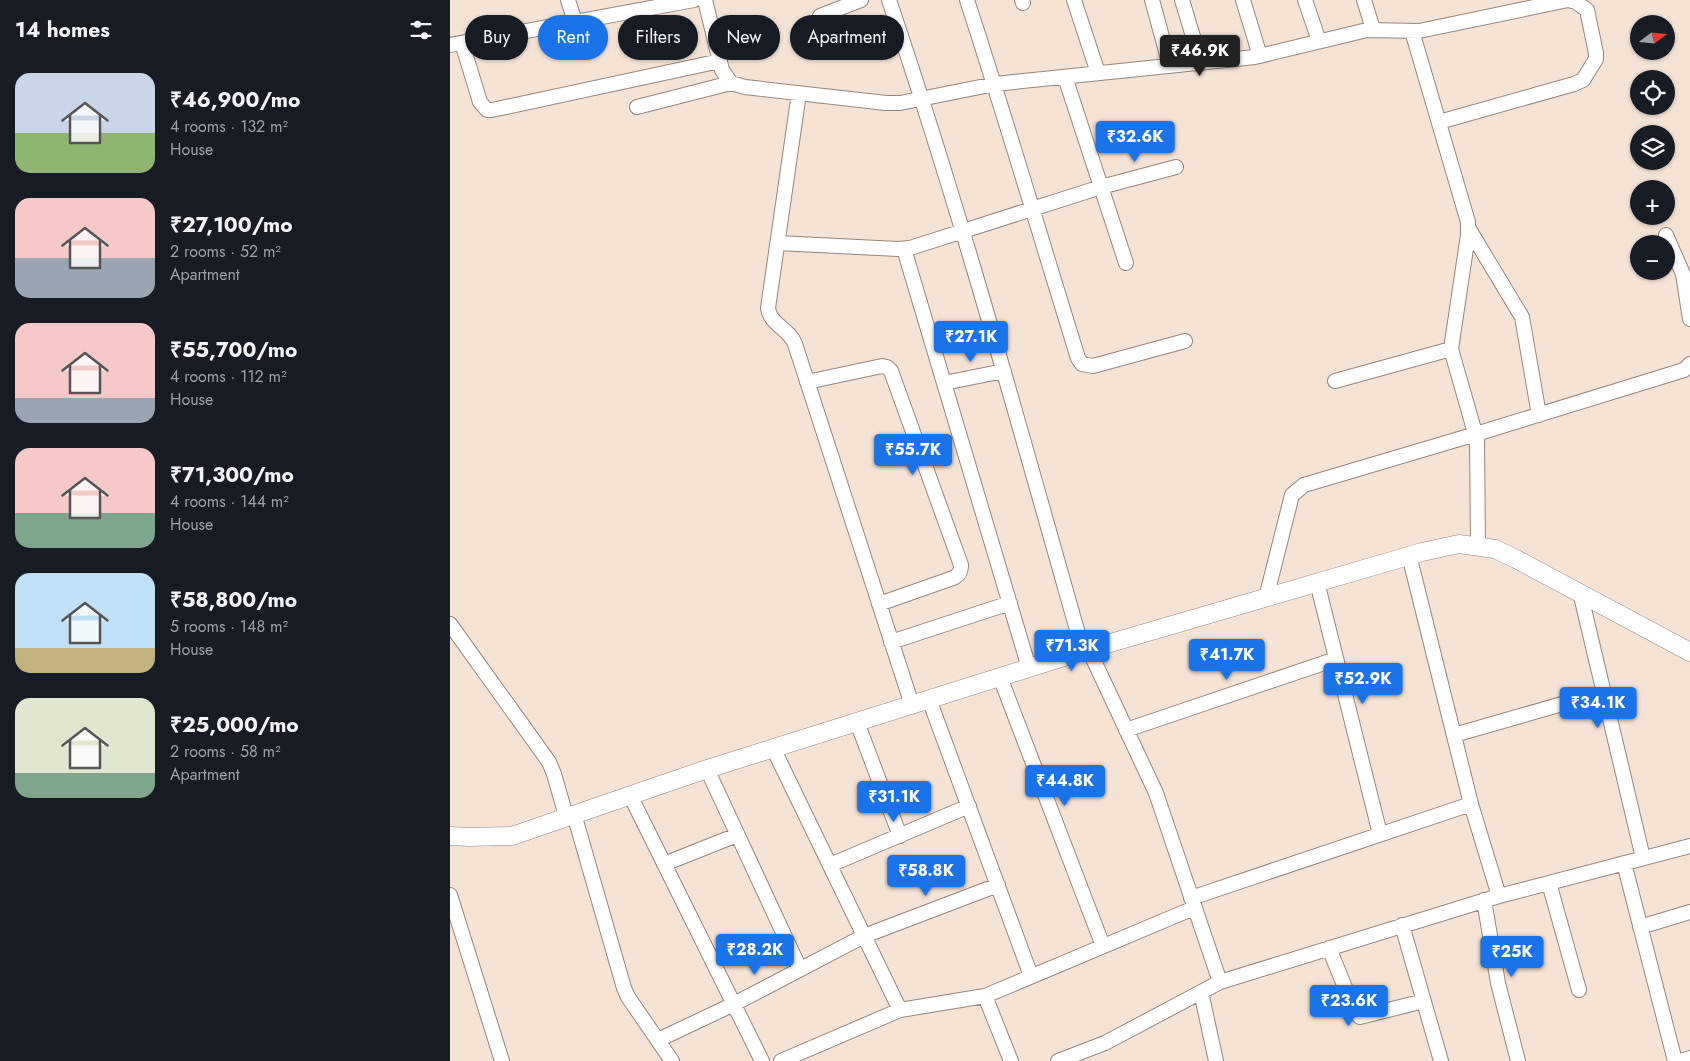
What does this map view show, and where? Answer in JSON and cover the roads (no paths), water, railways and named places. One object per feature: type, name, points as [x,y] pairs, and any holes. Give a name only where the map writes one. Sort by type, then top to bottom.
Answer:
[{"type":"street","points":[[568,0],[572,15]]},
{"type":"street","points":[[608,16],[694,0]]},
{"type":"street","points":[[705,0],[722,70],[731,83]]},
{"type":"street","points":[[823,15],[861,0]]},
{"type":"street","points":[[889,0],[923,99],[964,231],[1086,651],[1156,793],[1220,982]]},
{"type":"street","points":[[967,0],[1082,364],[1093,366],[1185,341]]},
{"type":"street","points":[[1074,0],[1098,74]]},
{"type":"street","points":[[1152,0],[1170,66]]},
{"type":"street","points":[[1182,0],[1201,63]]},
{"type":"street","points":[[1244,0],[1260,56]]},
{"type":"street","points":[[1305,0],[1319,41]]},
{"type":"street","points":[[1364,0],[1373,29]]},
{"type":"street","points":[[637,106],[731,83],[745,87],[894,104],[995,84],[1260,56],[1373,29],[1412,31],[1568,0],[1583,5],[1589,15],[1596,53],[1594,65],[1583,80],[1439,122]]},
{"type":"street","points":[[538,29],[456,44],[480,102],[487,110],[720,61]]},
{"type":"street","points":[[1412,31],[1469,229],[1451,349],[1476,434],[1478,546]]},
{"type":"street","points":[[1065,77],[1126,263]]},
{"type":"street","points":[[800,93],[768,308],[769,315],[771,319],[789,332],[793,338],[912,705]]},
{"type":"street","points":[[778,243],[904,248],[964,231],[1101,187],[1176,167]]},
{"type":"street","points":[[1469,229],[1522,317],[1539,415]]},
{"type":"street","points":[[904,248],[1029,668]]},
{"type":"street","points":[[1675,256],[1683,274],[1690,320]]},
{"type":"street","points":[[1335,381],[1451,349]]},
{"type":"street","points":[[1266,598],[1292,495],[1304,485],[1684,370],[1690,364]]},
{"type":"street","points":[[807,382],[882,366],[887,367],[891,371],[961,565],[961,571],[953,578],[879,604]]},
{"type":"street","points":[[944,383],[1004,371]]},
{"type":"street","points":[[450,836],[512,836],[706,769],[1029,668],[1317,582],[1459,544],[1495,550],[1516,559],[1690,652]]},
{"type":"street","points":[[1409,556],[1471,804],[1499,896]]},
{"type":"street","points":[[1317,582],[1380,834]]},
{"type":"street","points":[[1580,592],[1643,858]]},
{"type":"street","points":[[892,642],[1010,603]]},
{"type":"street","points":[[450,624],[549,762],[570,815],[620,978],[628,997],[672,1061]]},
{"type":"street","points":[[1126,730],[1336,659]]},
{"type":"street","points":[[1000,677],[1104,946]]},
{"type":"street","points":[[1454,735],[1604,692]]},
{"type":"street","points":[[929,699],[1032,976]]},
{"type":"street","points":[[858,722],[900,836]]},
{"type":"street","points":[[773,748],[900,1010]]},
{"type":"street","points":[[706,769],[800,970]]},
{"type":"street","points":[[630,795],[762,1061]]},
{"type":"street","points":[[781,1061],[900,1010],[985,996],[1104,946],[1192,903],[1380,834],[1471,804]]},
{"type":"street","points":[[830,866],[969,806]]},
{"type":"street","points":[[664,864],[737,835]]},
{"type":"street","points":[[1058,1061],[1105,1043],[1220,982],[1484,900],[1690,846]]},
{"type":"street","points":[[1624,863],[1674,1061]]},
{"type":"street","points":[[1549,883],[1579,990]]},
{"type":"street","points":[[658,1040],[734,1004],[864,936],[998,885]]},
{"type":"street","points":[[450,895],[502,1061]]},
{"type":"street","points":[[1484,900],[1498,983],[1518,1061]]},
{"type":"street","points":[[1640,927],[1690,912]]},
{"type":"street","points":[[1402,925],[1442,1061]]},
{"type":"street","points":[[1330,948],[1355,1012],[1360,1017],[1424,1001]]},
{"type":"street","points":[[1201,992],[1216,1061]]},
{"type":"street","points":[[985,996],[1011,1061]]},
{"type":"street","points":[[1681,1061],[1690,1058]]}]
